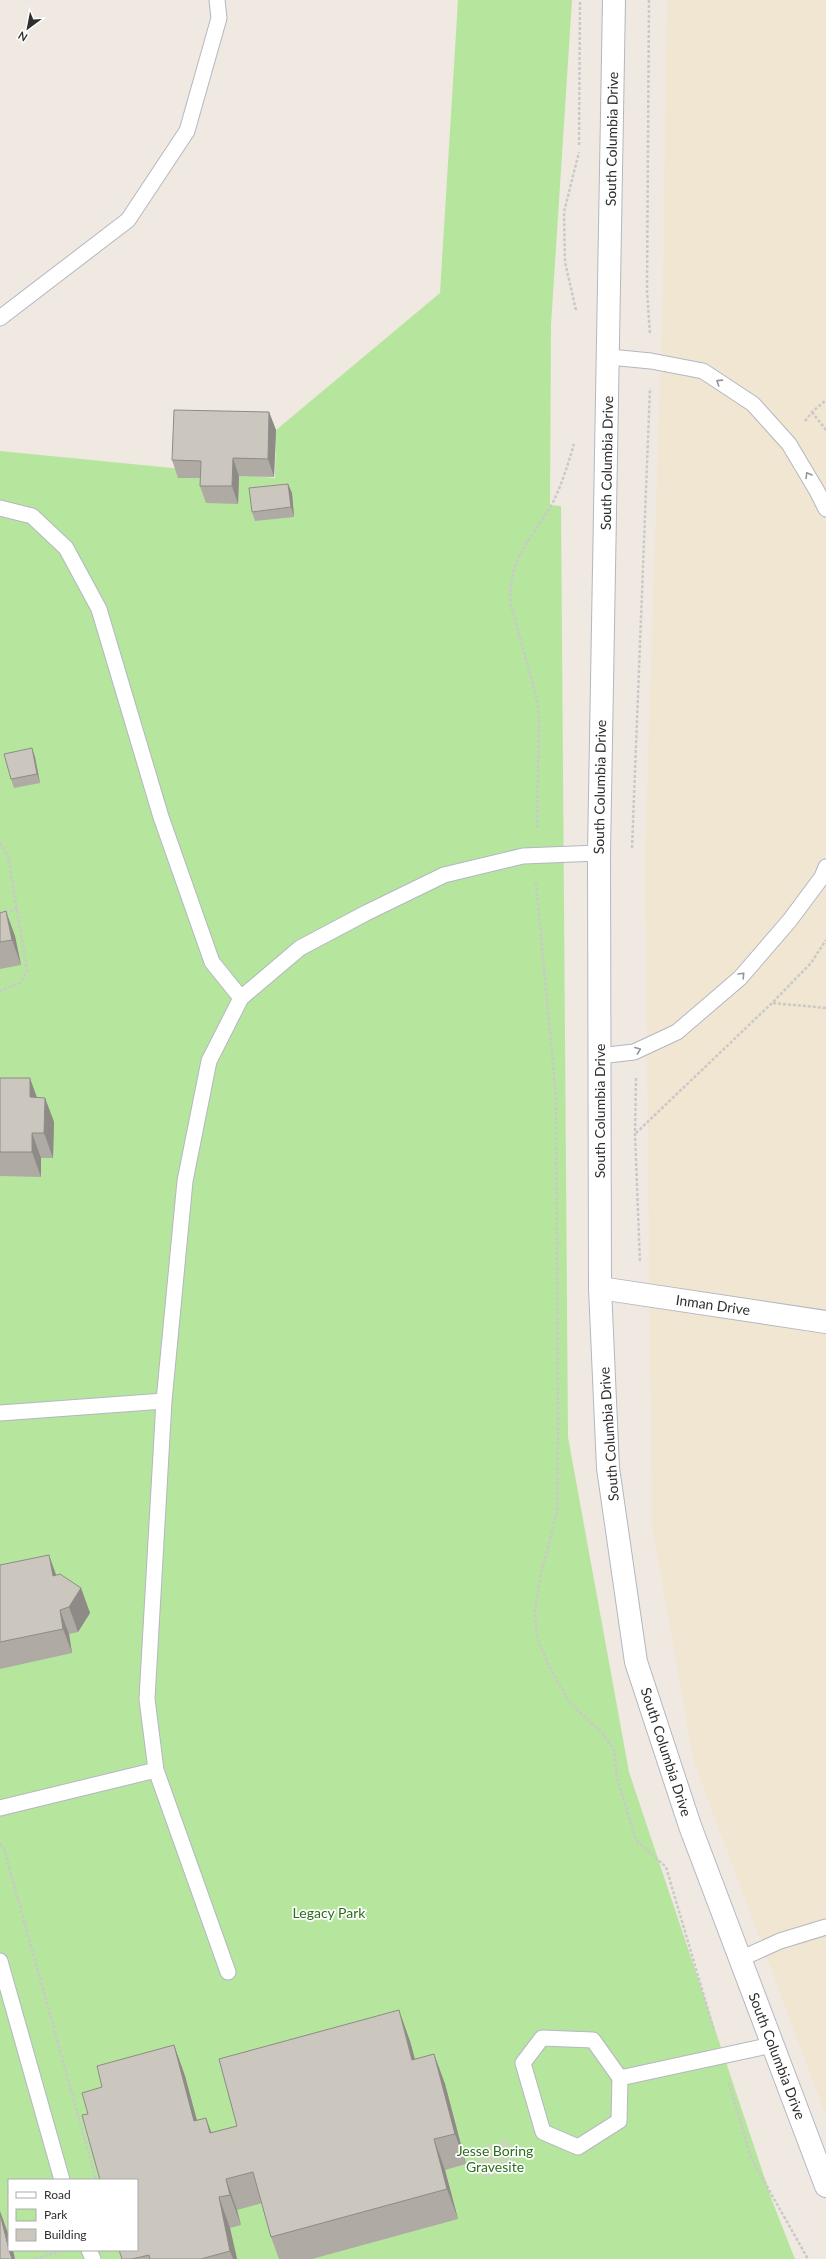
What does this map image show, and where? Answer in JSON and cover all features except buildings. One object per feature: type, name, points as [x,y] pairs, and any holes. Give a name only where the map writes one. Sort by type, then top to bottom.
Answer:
[{"type":"main road","name":"South Columbia Drive","points":[[614,0],[609,357],[599,853],[600,1288],[608,1468],[636,1662],[690,1826],[826,2186]]},
{"type":"main road","name":"Inman Drive","points":[[600,1288],[826,1322]]},
{"type":"lane","points":[[0,318],[128,220],[187,131],[219,18],[217,0]]},
{"type":"lane","points":[[609,357],[651,361],[703,371],[753,404],[789,444],[826,509]]},
{"type":"lane","points":[[0,508],[32,516],[66,548],[99,609],[161,817],[212,962],[242,998]]},
{"type":"lane","points":[[228,1972],[156,1770],[147,1699],[164,1401],[187,1174],[209,1061],[242,998],[300,948],[366,913],[444,875],[523,856],[599,853]]},
{"type":"lane","points":[[600,1056],[634,1052],[677,1032],[740,978],[790,920],[822,877],[826,867]]},
{"type":"lane","points":[[0,1414],[164,1401]]},
{"type":"lane","points":[[0,1808],[156,1770]]},
{"type":"lane","points":[[740,1959],[780,1941],[826,1927]]},
{"type":"lane","points":[[0,1961],[62,2179]]},
{"type":"lane","points":[[542,2038],[593,2040],[620,2078],[619,2121],[578,2147],[544,2132],[522,2063],[542,2038]]},
{"type":"lane","points":[[620,2078],[772,2045]]},
{"type":"path","points":[[632,853],[651,361],[647,291],[649,0]]},
{"type":"path","points":[[812,412],[826,430]]},
{"type":"path","points":[[0,843],[8,856],[27,971],[20,983],[0,992]]},
{"type":"path","points":[[0,913],[17,909]]},
{"type":"path","points":[[635,1134],[772,1003],[811,963],[826,940]]},
{"type":"path","points":[[772,1003],[826,1008]]},
{"type":"path","points":[[634,1052],[637,1090],[635,1134],[640,1264]]},
{"type":"path","points":[[0,1844],[4,1849],[96,2179]]},
{"type":"path","points":[[35,2259],[61,2251]]},
{"type":"shaded area","points":[[667,0],[826,0],[826,2116],[694,1762],[652,1526],[645,860],[663,287]]},
{"type":"green space","name":"Legacy Park","points":[[458,0],[572,0],[551,325],[550,505],[561,506],[568,1437],[629,1772],[773,2203],[795,2259],[0,2259],[0,451],[275,478],[276,430],[440,293]]},
{"type":"green space","name":"Jesse Boring Gravesite","points":[[508,2140],[517,2168],[483,2178],[474,2150]]}]
